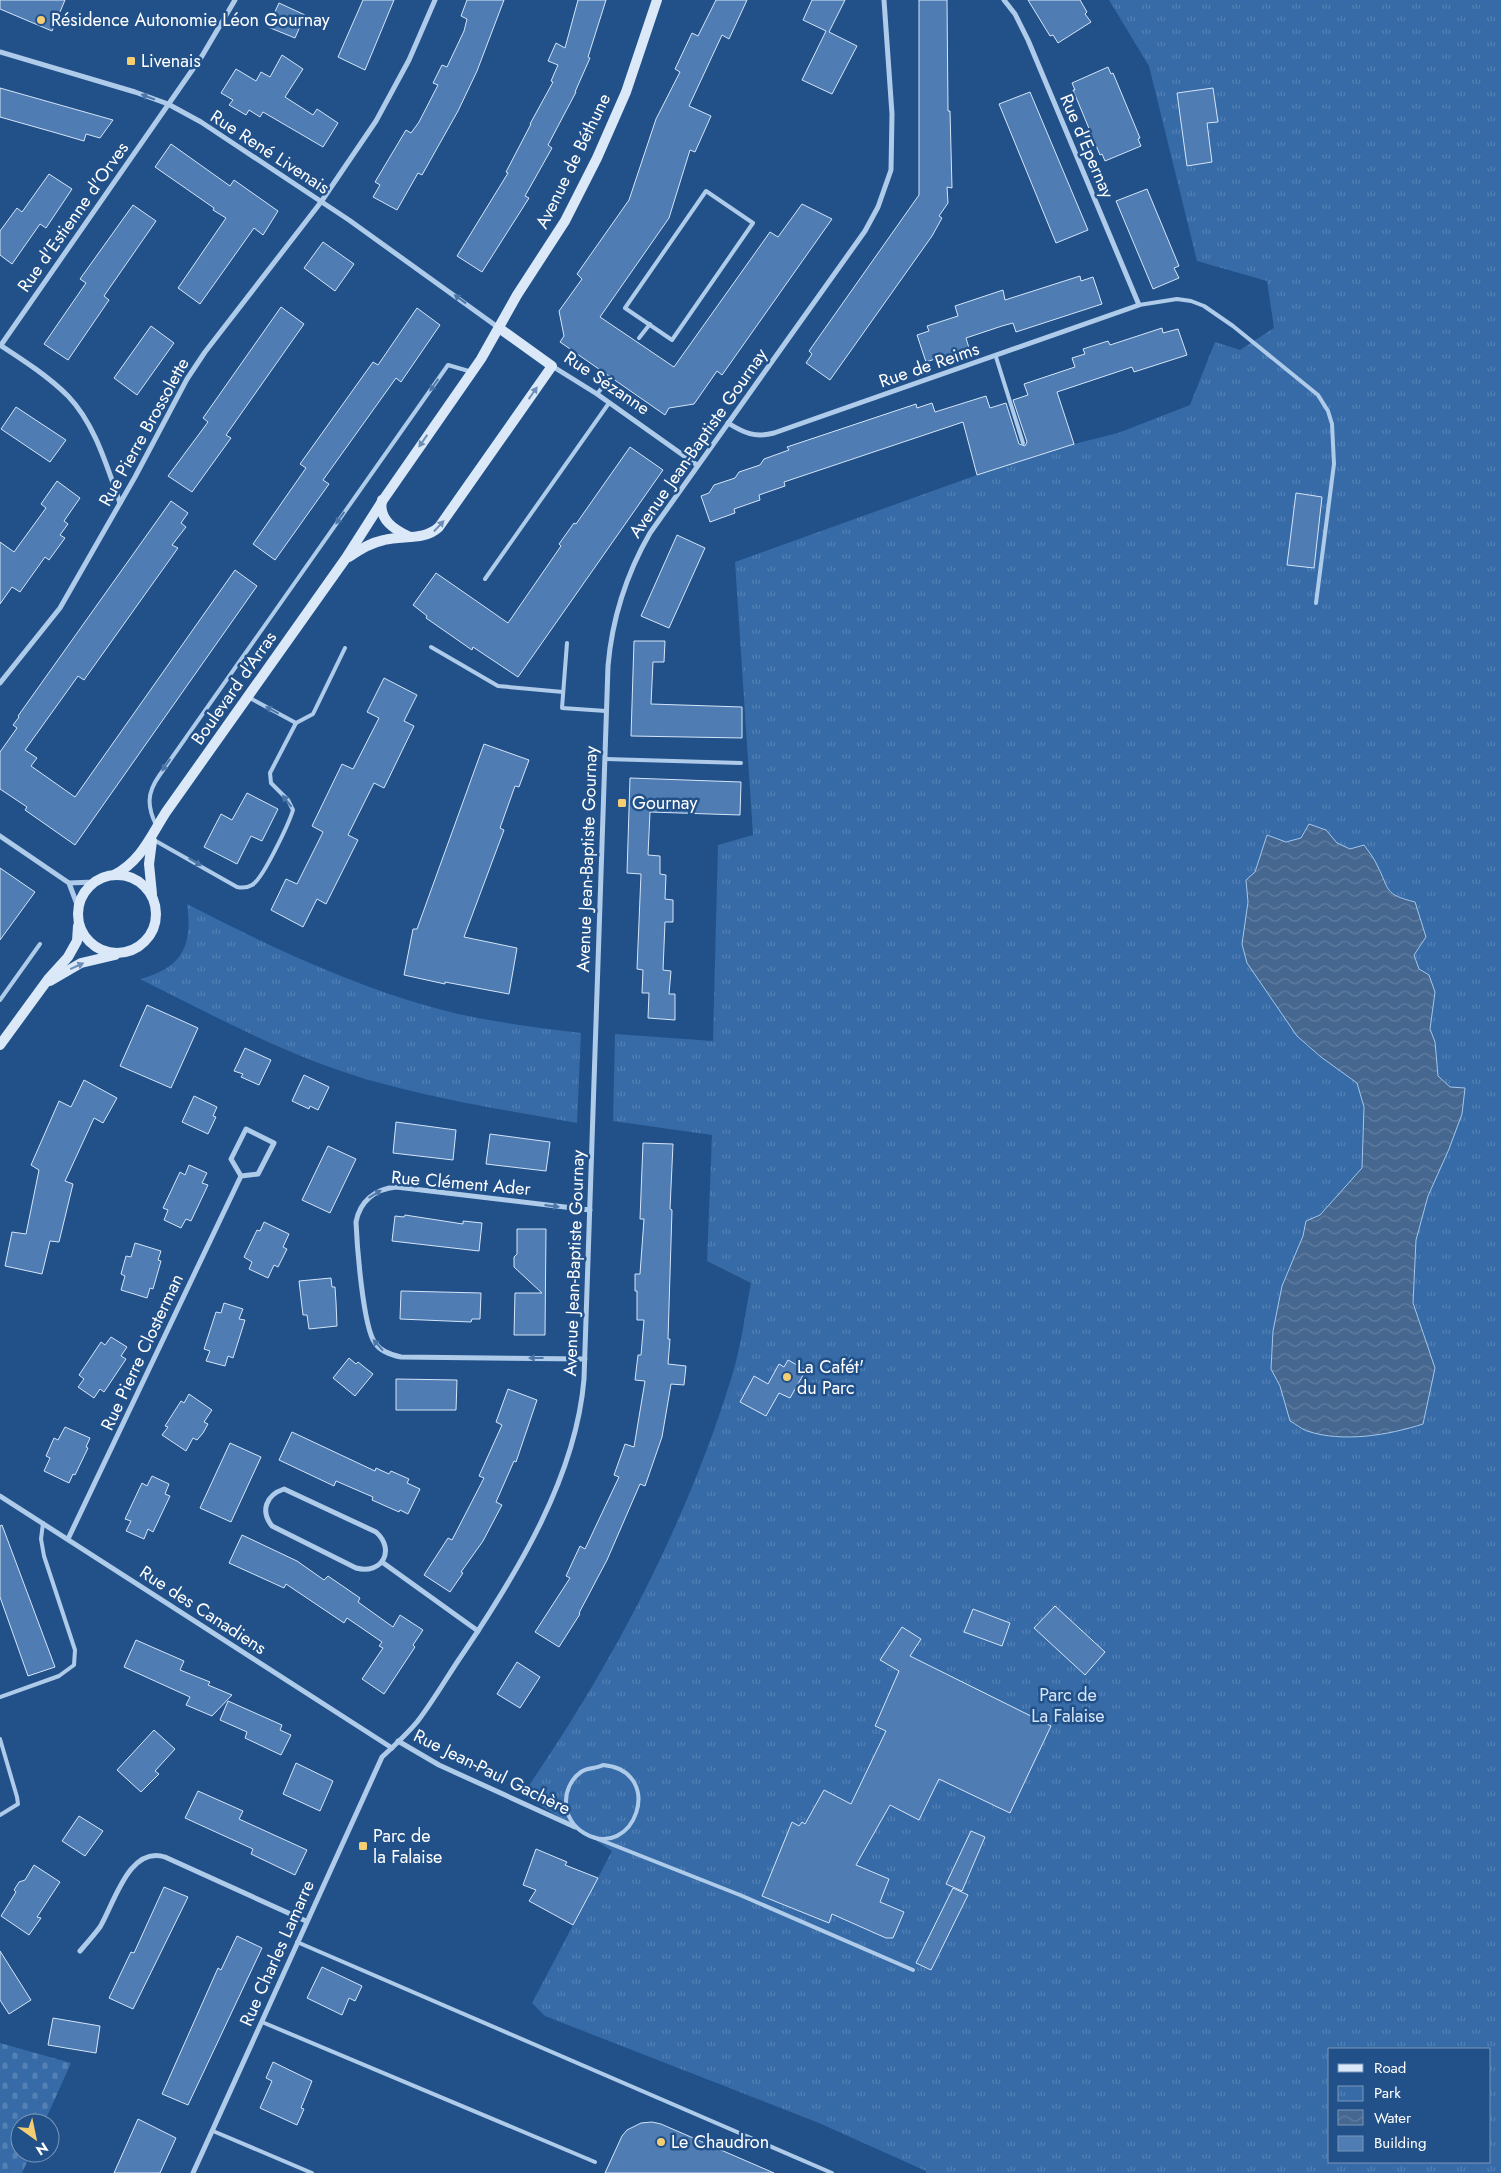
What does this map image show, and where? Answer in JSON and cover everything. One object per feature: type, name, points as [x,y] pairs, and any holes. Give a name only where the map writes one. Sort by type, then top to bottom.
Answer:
[{"type":"street","name":"Rue d'Estienne d'Orves","points":[[1,345],[213,39],[235,0]]},
{"type":"street","name":"Rue Pierre Brossolette","points":[[0,683],[60,608],[205,352],[321,202],[352,158],[409,60],[435,0]]},
{"type":"street","name":"Avenue de Béthune","points":[[382,500],[472,372],[517,295],[565,221],[597,158],[637,61],[657,0]]},
{"type":"street","name":"Avenue Jean-Baptiste Gournay","points":[[392,1748],[417,1722],[501,1595],[524,1554],[557,1485],[581,1409],[585,1359],[594,1027],[606,759],[606,711],[610,645],[618,610],[633,567],[650,533],[864,231],[885,192],[891,170],[893,141],[884,0]]},
{"type":"street","name":"Rue d'Epernay","points":[[1004,0],[1015,14],[1028,40],[1139,306]]},
{"type":"street","name":"Rue René Livenais","points":[[0,52],[135,92],[168,104],[221,135],[321,202],[499,328]]},
{"type":"street","name":"Rue de Reims","points":[[728,423],[750,435],[765,436],[1139,306]]},
{"type":"street","name":"Rue Sézanne","points":[[499,328],[552,366],[598,394],[697,465]]},
{"type":"street","points":[[1,345],[52,380],[76,406],[94,437],[120,503]]},
{"type":"street","points":[[346,558],[376,542],[427,535],[440,527],[552,366]]},
{"type":"street","points":[[382,500],[381,507],[386,521],[410,537]]},
{"type":"street","name":"Boulevard d'Arras","points":[[114,875],[132,863],[152,839],[166,812],[346,558],[382,500]]},
{"type":"street","points":[[0,836],[69,883],[78,907],[78,923],[74,946],[68,957],[40,990],[0,1045]]},
{"type":"street","name":"Boulevard d'Arras","points":[[152,839],[149,864],[153,900]]},
{"type":"street","points":[[40,990],[57,976],[81,963],[135,949],[144,943],[150,935],[156,915],[153,900],[144,886],[125,876],[114,875],[94,882],[69,883]]},
{"type":"street","points":[[78,907],[84,893],[94,882]]},
{"type":"street","points":[[78,923],[84,937],[91,944],[105,952],[120,953]]},
{"type":"street","points":[[246,1129],[274,1143],[258,1174],[240,1176],[231,1159],[246,1129]]},
{"type":"street","name":"Rue Pierre Closterman","points":[[68,1540],[240,1176]]},
{"type":"street","name":"Rue Clément Ader","points":[[585,1359],[401,1357],[384,1352],[374,1342],[367,1322],[356,1222],[358,1213],[367,1199],[380,1190],[396,1187],[590,1210]]},
{"type":"street","points":[[284,1489],[376,1532],[381,1536],[386,1549],[382,1562],[370,1570],[356,1568],[278,1530],[268,1520],[265,1507],[267,1500],[278,1491],[284,1489]]},
{"type":"street","name":"Rue des Canadiens","points":[[0,1496],[392,1748]]},
{"type":"street","points":[[382,1562],[478,1631]]},
{"type":"street","name":"Rue Jean-Paul Gachère","points":[[398,1741],[439,1765],[575,1827]]},
{"type":"street","name":"Rue Charles Lamarre","points":[[193,2173],[382,1757],[392,1748]]},
{"type":"street","points":[[80,1951],[100,1926],[131,1870],[144,1858],[151,1856],[165,1857],[306,1921]]},
{"type":"lane","points":[[706,191],[752,223],[672,340],[650,324],[625,308],[706,191]]},
{"type":"lane","points":[[1139,306],[1177,299],[1204,306],[1233,326],[1318,395],[1328,411],[1334,437],[1334,464],[1316,603]]},
{"type":"lane","points":[[639,338],[650,324]]},
{"type":"lane","points":[[996,357],[1023,443]]},
{"type":"lane","points":[[157,828],[148,803],[154,784],[159,776],[448,365],[472,372]]},
{"type":"lane","points":[[598,394],[605,384]]},
{"type":"lane","points":[[485,579],[610,403]]},
{"type":"lane","points":[[568,643],[562,708],[606,711]]},
{"type":"lane","points":[[430,647],[498,686],[564,692]]},
{"type":"lane","points":[[152,839],[237,887],[252,885],[260,878],[291,816],[291,805],[274,787],[269,778],[296,723],[313,714],[345,648]]},
{"type":"lane","points":[[247,696],[296,723]]},
{"type":"lane","points":[[606,759],[741,763]]},
{"type":"lane","points":[[0,1000],[40,944]]},
{"type":"lane","points":[[0,1697],[59,1676],[74,1665],[75,1650],[42,1548],[43,1523]]},
{"type":"lane","points":[[0,1739],[18,1804],[12,1810],[0,1814]]},
{"type":"lane","points":[[593,1837],[609,1838],[623,1832],[629,1827],[637,1814],[639,1792],[631,1779],[620,1769],[603,1765],[590,1768],[583,1771],[573,1780],[567,1794],[566,1808],[575,1827],[583,1833],[593,1837],[740,1895],[913,1970]]},
{"type":"lane","points":[[297,1942],[832,2173]]},
{"type":"lane","points":[[262,2022],[595,2162]]},
{"type":"lane","points":[[212,2131],[312,2173]]},
{"type":"green space","name":"Parc de La Falaise","points":[[1109,0],[1501,0],[1501,2173],[926,2173],[926,2171],[819,2123],[545,2016],[532,2003],[612,1851],[523,1794],[586,1697],[643,1594],[668,1542],[713,1434],[731,1379],[751,1283],[707,1261],[712,1135],[613,1121],[615,1034],[713,1041],[718,845],[753,835],[735,562],[977,475],[1074,444],[1118,433],[1190,405],[1215,342],[1240,350],[1274,328],[1267,281],[1197,261],[1149,66]]},
{"type":"green space","points":[[187,904],[308,962],[403,998],[471,1017],[581,1033],[577,1123],[429,1095],[348,1074],[257,1037],[140,979],[166,969],[182,953],[188,932]]},
{"type":"green space","points":[[0,2043],[71,2063],[48,2113],[10,2113],[10,2163],[26,2163],[22,2173],[0,2173]]},
{"type":"water","points":[[1309,824],[1326,830],[1337,843],[1350,849],[1364,845],[1389,890],[1397,896],[1415,902],[1426,937],[1414,955],[1419,969],[1429,975],[1435,992],[1430,1029],[1435,1042],[1438,1076],[1450,1087],[1465,1088],[1462,1114],[1428,1196],[1416,1240],[1413,1303],[1435,1368],[1423,1424],[1366,1436],[1336,1437],[1321,1435],[1305,1430],[1290,1421],[1280,1386],[1271,1369],[1273,1331],[1282,1286],[1303,1236],[1306,1221],[1320,1215],[1362,1168],[1364,1107],[1357,1083],[1321,1057],[1297,1036],[1247,963],[1242,944],[1248,902],[1246,880],[1255,872],[1267,835],[1286,842],[1301,838]]},
{"type":"building","name":"Résidence Autonomie Léon Gournay","points":[[0,0],[65,0],[52,31],[0,9]]},
{"type":"building","points":[[363,0],[394,0],[365,70],[338,57]]},
{"type":"building","points":[[467,0],[504,0],[477,71],[458,111],[422,175],[418,173],[397,210],[373,197],[380,185],[375,182],[406,130],[411,133],[419,122],[438,85],[433,83],[442,65],[447,67],[464,31],[467,19],[461,16]]},
{"type":"building","points":[[578,0],[606,0],[588,57],[590,58],[576,92],[548,145],[552,148],[525,196],[529,198],[482,272],[457,256],[508,173],[506,172],[553,82],[551,81],[558,65],[548,61],[556,43],[565,48]]},
{"type":"building","points":[[716,0],[747,0],[729,39],[722,35],[689,106],[711,116],[695,152],[690,150],[669,218],[600,317],[674,367],[770,232],[778,237],[802,204],[832,219],[722,375],[717,371],[694,404],[669,408],[665,415],[560,342],[564,336],[559,311],[582,279],[577,274],[629,200],[656,119],[680,72],[675,69],[692,33],[698,36]]},
{"type":"building","points":[[812,0],[845,0],[829,32],[857,46],[832,94],[802,80],[826,31],[803,20]]},
{"type":"building","points":[[919,0],[947,0],[948,111],[950,111],[952,188],[947,187],[948,203],[939,216],[942,218],[932,236],[830,380],[806,363],[812,354],[809,351],[919,195]]},
{"type":"building","points":[[1028,0],[1080,0],[1087,12],[1085,14],[1091,22],[1058,43],[1053,35],[1050,36]]},
{"type":"building","points":[[279,3],[305,15],[295,38],[268,27]]},
{"type":"building","points":[[282,55],[303,69],[285,97],[313,115],[317,109],[338,123],[323,147],[263,112],[260,117],[249,110],[246,115],[229,105],[233,100],[221,93],[236,69],[256,81],[261,72],[270,77]]},
{"type":"building","points":[[1108,67],[1111,74],[1113,73],[1140,138],[1138,139],[1141,146],[1105,161],[1102,154],[1100,155],[1073,90],[1075,90],[1072,83]]},
{"type":"building","points":[[0,88],[113,120],[100,138],[86,134],[84,141],[0,117]]},
{"type":"building","points":[[1213,88],[1218,122],[1207,123],[1212,162],[1187,166],[1177,93]]},
{"type":"building","points":[[1030,92],[1088,230],[1056,243],[999,104]]},
{"type":"building","points":[[171,144],[230,186],[234,180],[278,211],[263,235],[254,228],[200,304],[178,288],[226,218],[155,167]]},
{"type":"building","points":[[49,174],[72,189],[46,228],[40,224],[12,264],[0,255],[0,231],[17,208],[22,212]]},
{"type":"building","points":[[1147,189],[1179,266],[1174,268],[1179,278],[1153,289],[1116,201]]},
{"type":"building","points":[[133,205],[156,221],[104,296],[109,300],[68,360],[44,344],[86,283],[80,279]]},
{"type":"building","points":[[323,242],[354,264],[335,291],[304,268]]},
{"type":"building","points":[[1080,276],[1081,281],[1093,277],[1102,304],[1016,332],[1013,323],[1002,326],[966,338],[969,348],[926,362],[917,335],[929,331],[927,326],[958,316],[955,306],[1003,290],[1005,300]]},
{"type":"building","points":[[281,307],[304,324],[226,435],[231,438],[192,492],[168,476],[208,422],[203,418]]},
{"type":"building","points":[[417,308],[440,325],[401,382],[396,378],[323,480],[329,484],[275,560],[253,544],[306,468],[300,464],[373,362],[378,365]]},
{"type":"building","points":[[151,326],[174,343],[137,395],[114,378]]},
{"type":"building","points":[[1162,328],[1163,333],[1178,329],[1187,355],[1134,372],[1132,367],[1057,392],[1074,444],[977,475],[963,422],[784,482],[785,486],[759,495],[760,500],[734,509],[735,513],[710,522],[701,496],[709,493],[714,485],[735,478],[739,472],[760,465],[764,459],[789,450],[787,447],[916,404],[917,408],[932,403],[935,412],[986,396],[990,408],[1006,403],[1019,444],[1025,446],[1027,442],[1013,400],[1028,395],[1024,384],[1075,367],[1072,358],[1085,354],[1083,349],[1108,341],[1110,345]]},
{"type":"building","points":[[16,407],[66,440],[50,462],[1,429]]},
{"type":"building","points":[[630,447],[663,470],[518,677],[473,647],[472,650],[426,618],[427,616],[413,605],[436,573],[508,623],[561,546],[559,544],[574,523],[576,524]]},
{"type":"building","points":[[57,481],[80,498],[64,521],[68,524],[60,535],[65,538],[49,560],[45,557],[20,592],[12,587],[0,604],[0,542],[14,552],[46,508],[41,504]]},
{"type":"building","points":[[1296,493],[1322,497],[1314,568],[1287,565]]},
{"type":"building","points":[[171,501],[188,513],[181,523],[186,527],[172,545],[178,548],[84,680],[78,676],[25,750],[37,758],[31,766],[75,797],[235,570],[257,586],[75,845],[25,810],[27,807],[0,789],[0,752],[17,728],[13,725],[18,716]]},
{"type":"building","points":[[677,535],[705,548],[669,628],[641,616]]},
{"type":"building","points":[[634,641],[665,641],[664,662],[653,662],[651,704],[742,707],[742,738],[631,736]]},
{"type":"building","points":[[384,678],[417,695],[404,721],[414,726],[384,788],[374,783],[348,835],[358,840],[326,904],[317,899],[303,927],[271,910],[286,879],[297,884],[323,832],[312,826],[342,764],[353,769],[379,718],[367,712]]},
{"type":"building","points":[[484,744],[529,760],[519,787],[515,786],[500,828],[504,830],[464,937],[517,948],[509,994],[445,982],[445,984],[404,975],[413,929],[417,929]]},
{"type":"building","points":[[630,778],[741,782],[740,815],[650,812],[648,855],[660,856],[660,874],[666,875],[665,899],[673,900],[673,922],[665,922],[663,970],[671,971],[669,994],[675,994],[675,1020],[648,1018],[649,993],[642,993],[643,970],[637,969],[641,874],[627,873]]},
{"type":"building","points":[[247,793],[278,809],[262,841],[251,836],[237,864],[204,847],[221,814],[232,820]]},
{"type":"building","points":[[0,868],[35,892],[0,940]]},
{"type":"building","points":[[147,1005],[198,1028],[171,1088],[120,1066]]},
{"type":"building","points":[[245,1048],[271,1060],[259,1085],[241,1077],[243,1074],[234,1071]]},
{"type":"building","points":[[304,1075],[329,1087],[318,1110],[310,1106],[309,1109],[292,1101]]},
{"type":"building","points":[[84,1080],[117,1098],[103,1123],[94,1118],[65,1181],[73,1184],[59,1242],[50,1241],[42,1274],[5,1266],[12,1232],[26,1234],[39,1170],[31,1165],[59,1101],[71,1107]]},
{"type":"building","points":[[194,1096],[217,1107],[213,1116],[216,1117],[208,1134],[182,1122]]},
{"type":"building","points":[[396,1122],[456,1130],[453,1160],[393,1153]]},
{"type":"building","points":[[490,1134],[550,1142],[546,1171],[486,1164]]},
{"type":"building","points":[[643,1143],[673,1144],[670,1209],[672,1210],[668,1364],[686,1366],[684,1385],[671,1384],[662,1437],[645,1486],[640,1484],[607,1560],[580,1614],[559,1647],[535,1632],[570,1578],[566,1576],[580,1546],[585,1549],[619,1477],[614,1475],[625,1444],[634,1447],[645,1381],[635,1380],[638,1355],[641,1355],[644,1320],[637,1320],[637,1291],[635,1291],[635,1274],[640,1274],[644,1219],[640,1219]]},
{"type":"building","points":[[328,1146],[356,1159],[330,1213],[302,1200]]},
{"type":"building","points":[[189,1165],[207,1173],[202,1183],[208,1185],[191,1221],[186,1219],[181,1228],[164,1220],[168,1210],[163,1208],[180,1172],[185,1175]]},
{"type":"building","points":[[405,1215],[463,1224],[463,1221],[482,1223],[479,1251],[392,1241],[395,1216],[404,1217]]},
{"type":"building","points":[[264,1222],[289,1234],[283,1247],[287,1249],[278,1267],[274,1265],[268,1278],[249,1269],[252,1262],[244,1257],[257,1230],[260,1231]]},
{"type":"building","points":[[517,1229],[546,1229],[545,1335],[514,1335],[515,1293],[542,1293],[514,1267],[514,1257],[517,1254]]},
{"type":"building","points":[[135,1243],[161,1251],[158,1260],[161,1261],[153,1289],[150,1288],[147,1298],[121,1290],[125,1276],[121,1274],[126,1256],[131,1257]]},
{"type":"building","points":[[331,1278],[332,1287],[335,1287],[337,1326],[309,1329],[307,1315],[303,1315],[299,1281]]},
{"type":"building","points":[[401,1291],[481,1293],[480,1319],[472,1319],[471,1322],[400,1319]]},
{"type":"building","points":[[224,1303],[243,1309],[239,1319],[245,1320],[233,1358],[228,1356],[225,1366],[206,1361],[210,1351],[204,1349],[216,1312],[221,1313]]},
{"type":"building","points":[[111,1337],[127,1347],[121,1356],[126,1359],[104,1392],[100,1389],[94,1398],[78,1387],[84,1379],[79,1375],[101,1342],[105,1345]]},
{"type":"building","points":[[349,1358],[356,1364],[358,1362],[373,1374],[355,1396],[333,1378]]},
{"type":"building","points":[[788,1360],[806,1370],[790,1398],[779,1393],[766,1416],[740,1402],[754,1376],[768,1384],[779,1364],[784,1367]]},
{"type":"building","points":[[396,1379],[457,1380],[456,1410],[396,1410]]},
{"type":"building","points":[[508,1389],[537,1400],[516,1462],[514,1461],[496,1502],[502,1505],[483,1541],[461,1572],[463,1573],[450,1592],[424,1575],[448,1538],[452,1540],[484,1478],[479,1476],[502,1425],[496,1422]]},
{"type":"building","points":[[189,1394],[212,1410],[204,1422],[208,1424],[203,1433],[197,1440],[193,1438],[186,1451],[162,1435],[168,1427],[165,1426],[181,1401],[184,1403]]},
{"type":"building","points":[[65,1427],[90,1438],[86,1447],[88,1448],[69,1483],[44,1471],[50,1458],[46,1456],[54,1438],[58,1440]]},
{"type":"building","points":[[292,1432],[375,1471],[376,1468],[389,1474],[391,1471],[409,1479],[407,1483],[420,1489],[408,1514],[372,1500],[373,1497],[336,1481],[334,1486],[279,1460]]},
{"type":"building","points":[[230,1443],[261,1457],[231,1522],[200,1508]]},
{"type":"building","points":[[152,1476],[169,1484],[165,1494],[170,1496],[153,1532],[148,1529],[144,1539],[126,1531],[131,1521],[125,1519],[142,1483],[147,1486]]},
{"type":"building","points":[[2,1525],[55,1667],[28,1676],[0,1597],[0,1526]]},
{"type":"building","points":[[242,1535],[297,1561],[324,1580],[328,1576],[360,1598],[358,1602],[393,1627],[400,1615],[423,1630],[413,1645],[415,1647],[384,1694],[362,1679],[383,1648],[379,1646],[382,1642],[347,1618],[344,1623],[286,1584],[284,1588],[229,1563]]},
{"type":"building","points":[[1055,1606],[1105,1652],[1085,1675],[1034,1628]]},
{"type":"building","points":[[973,1609],[1010,1623],[1002,1646],[964,1632]]},
{"type":"building","points":[[902,1627],[921,1639],[910,1656],[1051,1726],[1010,1813],[939,1779],[919,1820],[890,1805],[856,1865],[889,1879],[880,1902],[904,1912],[893,1938],[886,1938],[832,1914],[829,1923],[762,1896],[792,1822],[799,1826],[802,1822],[805,1824],[824,1790],[851,1804],[886,1731],[875,1726],[899,1671],[880,1660]]},
{"type":"building","points":[[136,1640],[184,1661],[180,1670],[210,1682],[208,1685],[232,1695],[212,1716],[186,1705],[190,1697],[124,1667]]},
{"type":"building","points":[[517,1662],[540,1677],[520,1708],[497,1694]]},
{"type":"building","points":[[228,1701],[282,1725],[280,1730],[291,1735],[281,1755],[245,1738],[247,1732],[220,1720]]},
{"type":"building","points":[[154,1730],[175,1749],[155,1771],[159,1774],[141,1792],[117,1770]]},
{"type":"building","points":[[296,1763],[333,1781],[320,1811],[283,1794]]},
{"type":"building","points":[[198,1791],[243,1811],[239,1819],[307,1850],[295,1875],[251,1854],[253,1849],[185,1818]]},
{"type":"building","points":[[79,1816],[103,1831],[85,1856],[62,1841]]},
{"type":"building","points":[[971,1831],[985,1837],[962,1891],[946,1884]]},
{"type":"building","points":[[536,1849],[567,1862],[565,1865],[598,1878],[573,1925],[529,1901],[536,1890],[523,1885]]},
{"type":"building","points":[[34,1865],[60,1882],[37,1917],[41,1918],[29,1935],[1,1916],[16,1892],[14,1890],[19,1882],[25,1880]]},
{"type":"building","points":[[164,1887],[188,1897],[133,2009],[109,1998],[131,1952],[134,1953]]},
{"type":"building","points":[[953,1888],[968,1895],[931,1970],[916,1963]]},
{"type":"building","points":[[237,1936],[262,1948],[188,2105],[162,2094],[218,1968],[221,1970]]},
{"type":"building","points":[[0,1951],[31,2000],[9,2014],[0,2000]]},
{"type":"building","points":[[322,1967],[362,1986],[355,2001],[349,1998],[342,2015],[307,1998]]},
{"type":"building","points":[[53,2018],[100,2026],[96,2053],[48,2045]]},
{"type":"building","points":[[273,2062],[312,2081],[301,2108],[304,2109],[297,2125],[260,2108],[272,2081],[266,2078]]},
{"type":"building","points":[[138,2119],[176,2138],[160,2173],[114,2173]]},
{"type":"building","name":"Le Chaudron","points":[[652,2122],[661,2124],[774,2173],[605,2173],[622,2136],[627,2130],[641,2123]]},
{"type":"place","name":"Résidence Autonomie Léon Gournay","points":[[41,20]]},
{"type":"place","name":"Livenais","points":[[131,61]]},
{"type":"place","name":"Gournay","points":[[622,803]]},
{"type":"place","name":"La Cafét' du Parc","points":[[787,1377]]},
{"type":"place","name":"Parc de la Falaise","points":[[363,1846]]},
{"type":"place","name":"Le Chaudron","points":[[661,2142]]}]
